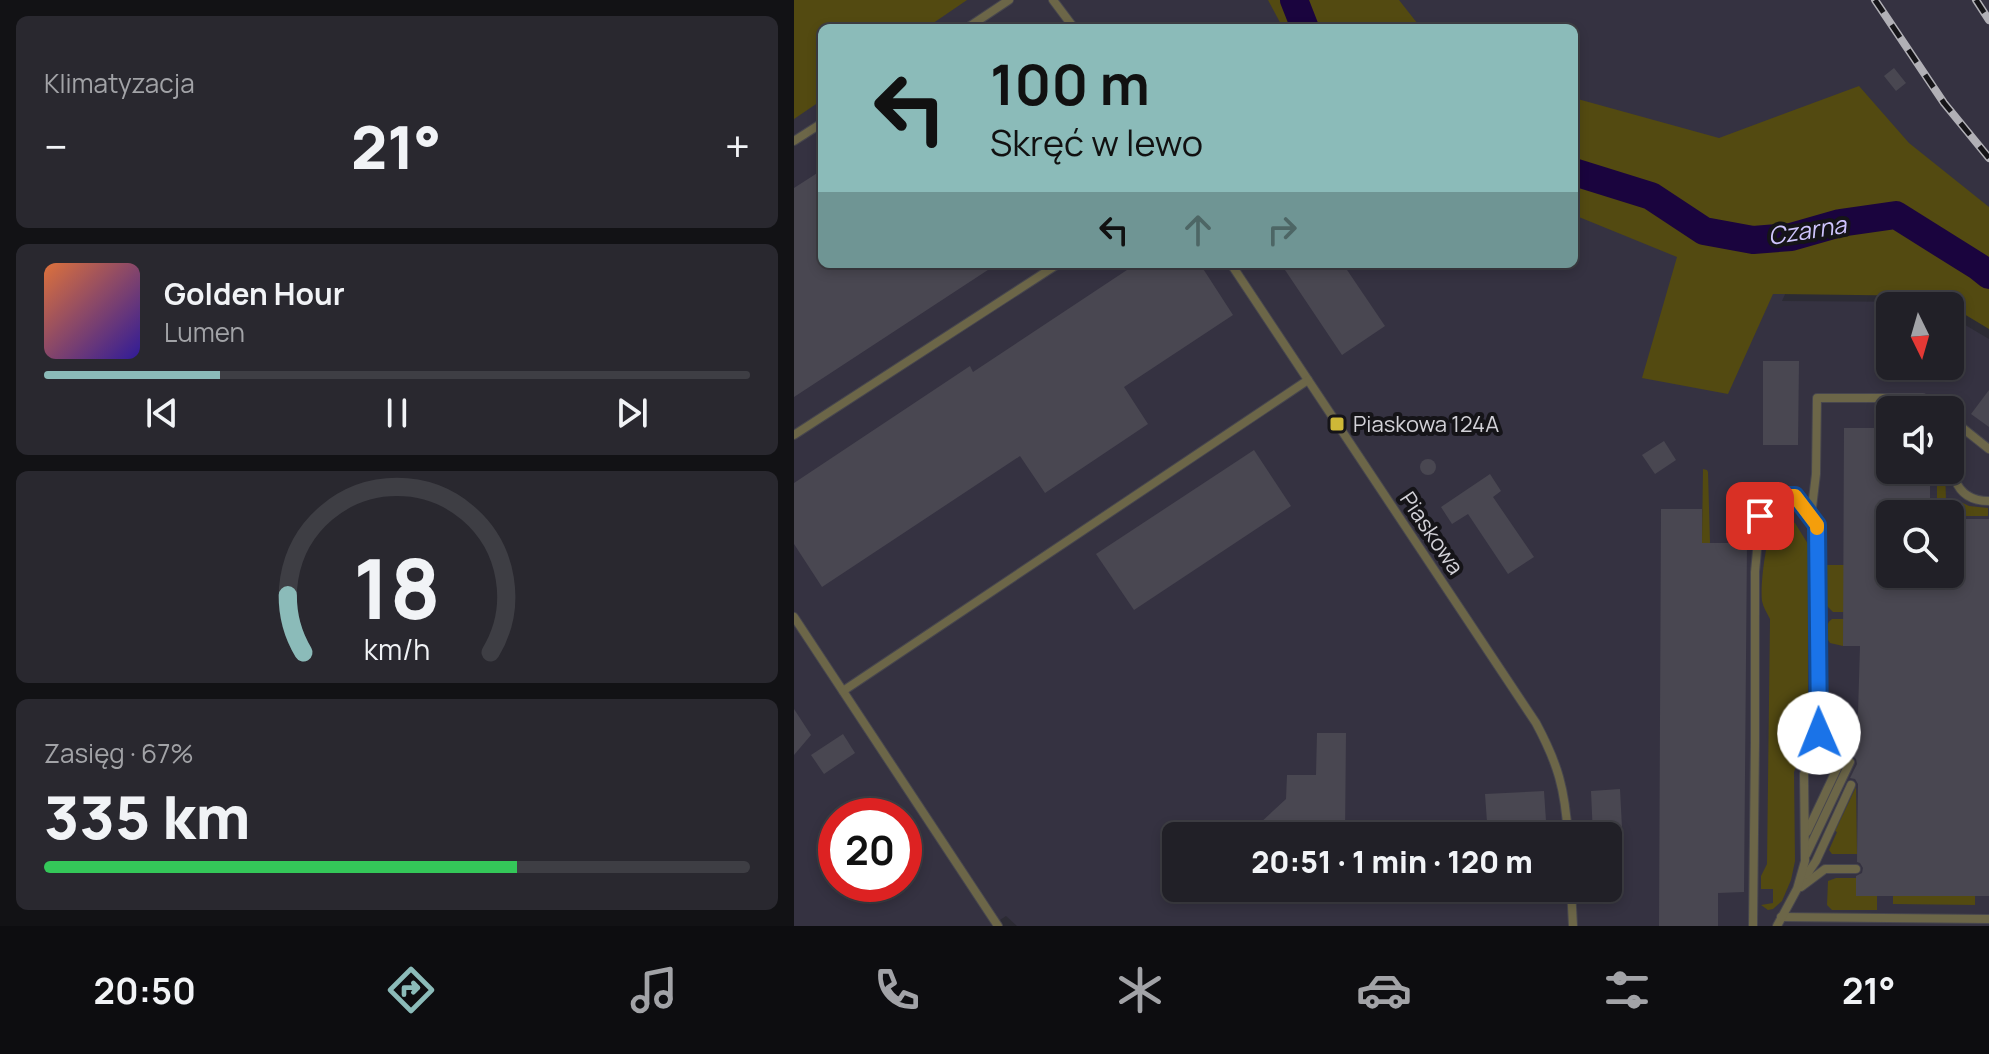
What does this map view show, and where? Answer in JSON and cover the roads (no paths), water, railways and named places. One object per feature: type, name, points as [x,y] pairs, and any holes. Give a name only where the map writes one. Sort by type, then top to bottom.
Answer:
[{"type":"lane","points":[[973,24],[1009,0]]},
{"type":"lane","points":[[1053,0],[1071,24]]},
{"type":"lane","points":[[794,141],[818,126]]},
{"type":"lane","points":[[794,435],[1052,268]]},
{"type":"lane","name":"Piaskowa","points":[[1234,268],[1536,723],[1561,777],[1567,822]]},
{"type":"lane","points":[[843,691],[1308,380]]},
{"type":"lane","points":[[1811,516],[1816,474],[1817,398],[1876,398]]},
{"type":"lane","points":[[1964,429],[1989,449]]},
{"type":"lane","points":[[1957,484],[1970,499],[1989,501]]},
{"type":"lane","points":[[1753,926],[1755,572],[1762,496],[1795,496],[1817,525],[1819,733],[1804,774],[1804,858],[1797,889]]},
{"type":"lane","points":[[794,617],[998,926]]},
{"type":"lane","points":[[1805,836],[1851,739]]},
{"type":"lane","points":[[1804,858],[1850,762]]},
{"type":"lane","points":[[1851,785],[1816,861],[1779,922],[1989,919]]},
{"type":"lane","points":[[1797,889],[1825,869],[1856,869]]},
{"type":"lane","points":[[1572,902],[1573,926]]},
{"type":"waterway","name":"Czarna","points":[[1294,0],[1303,24]]},
{"type":"waterway","name":"Czarna","points":[[1578,173],[1651,196],[1704,231],[1753,240],[1791,237],[1840,223],[1896,215],[1989,275]]},
{"type":"railway","points":[[1875,0],[1944,103],[1989,158]]},
{"type":"railway","points":[[1976,0],[1989,20]]},
{"type":"place","name":"Piaskowa 124A","points":[[1337,424]]}]
